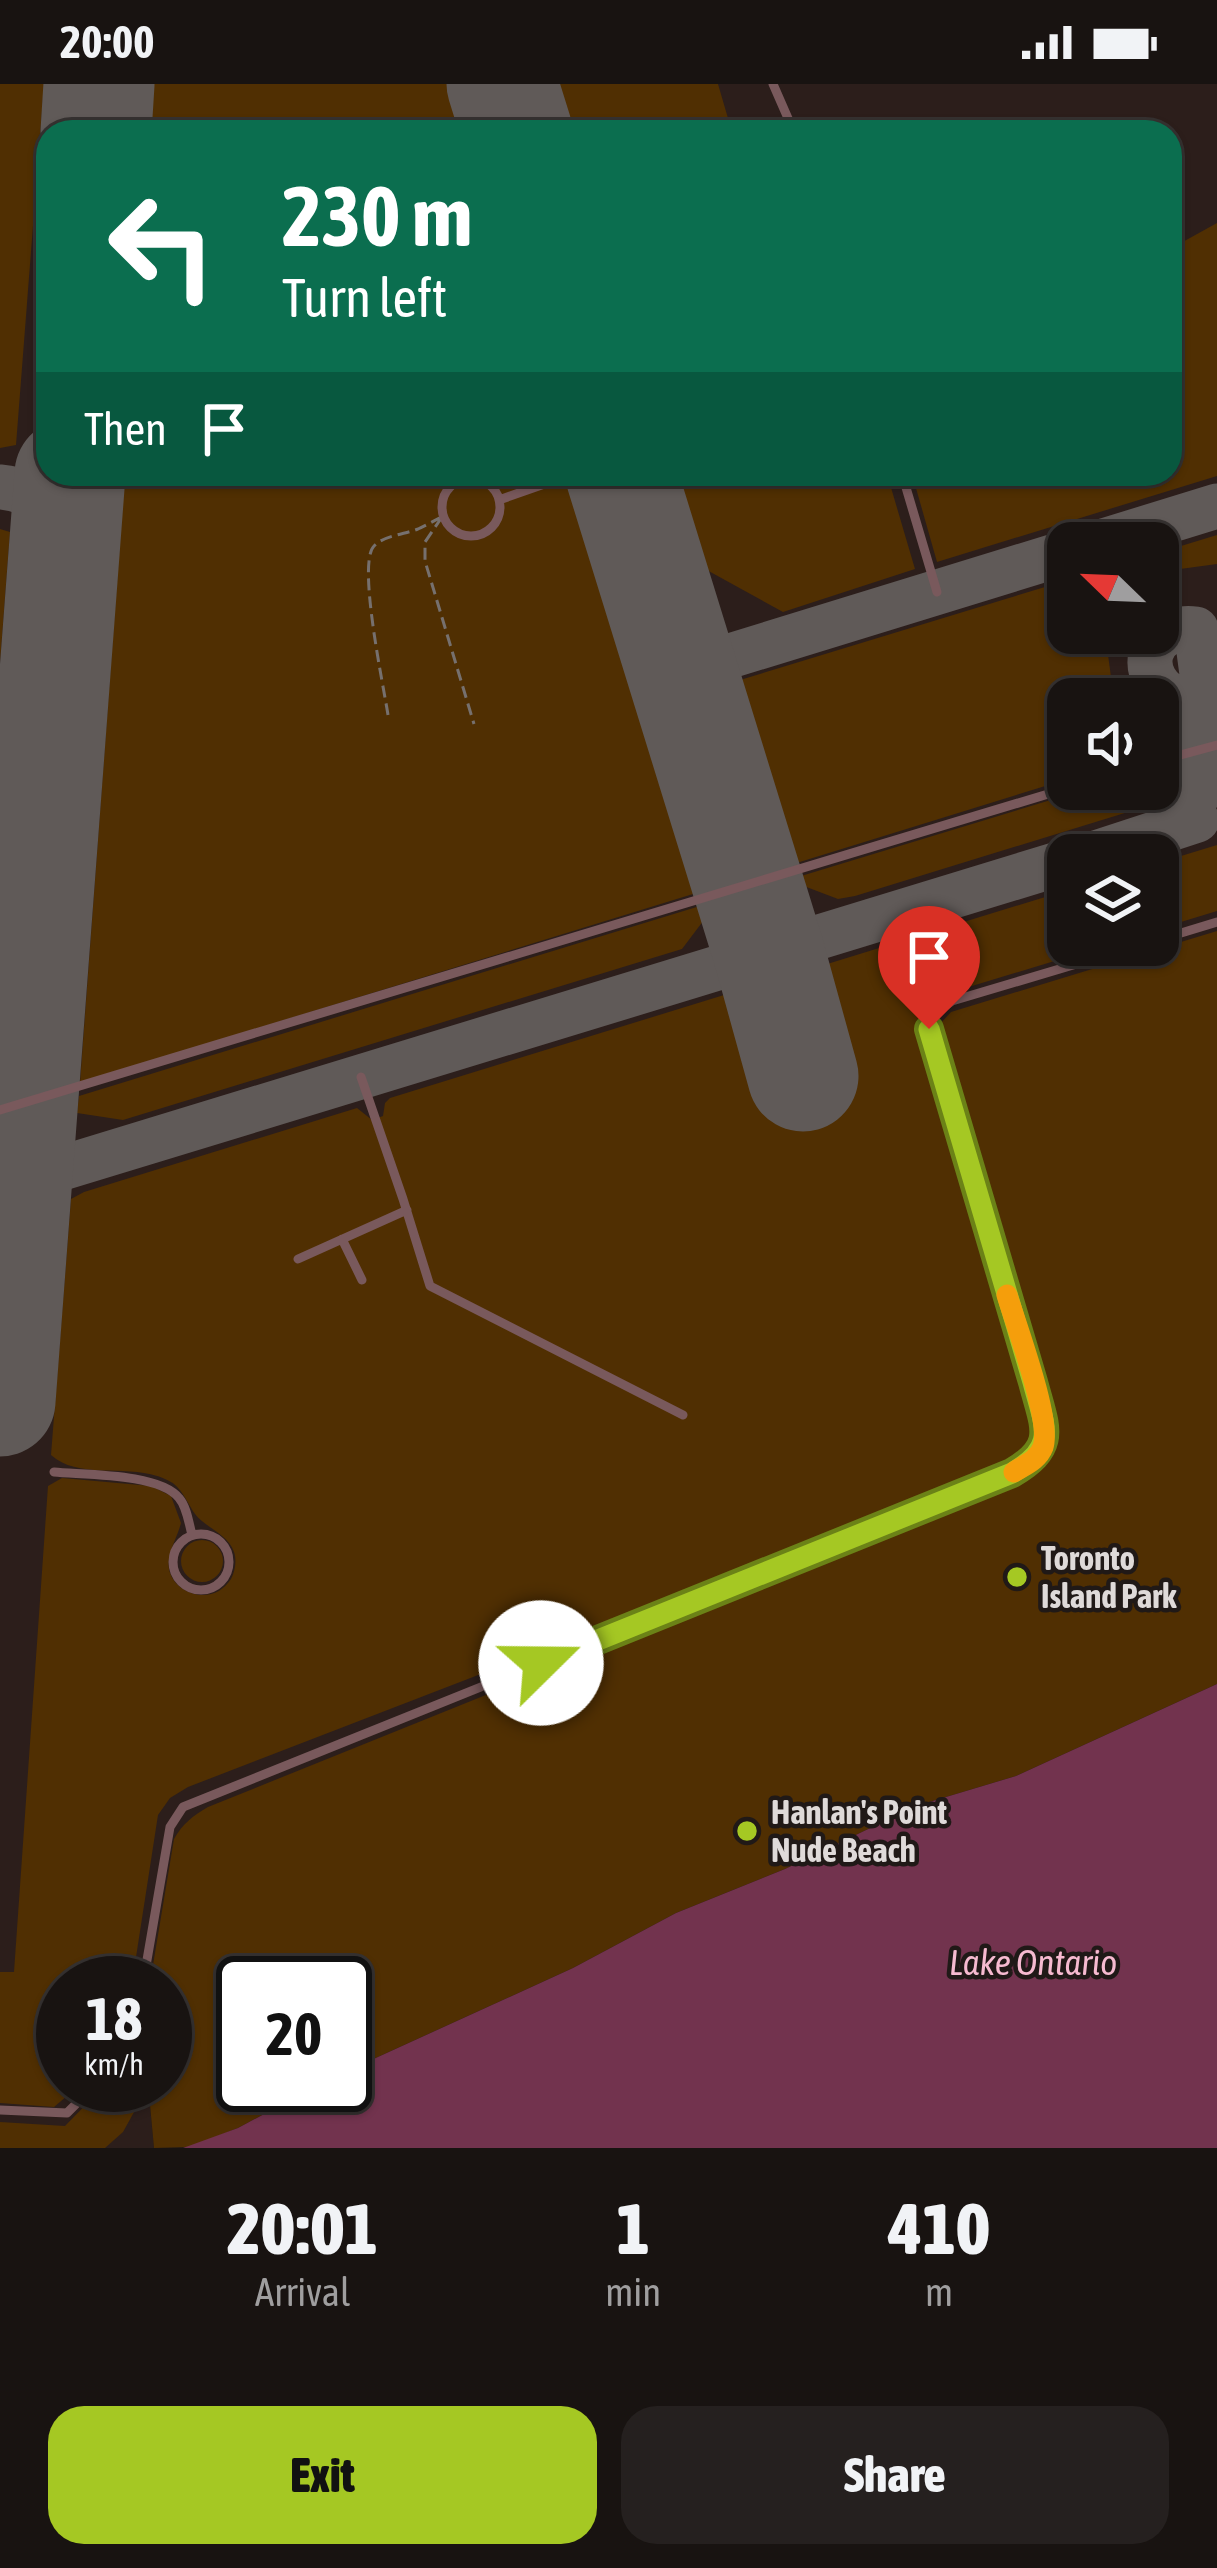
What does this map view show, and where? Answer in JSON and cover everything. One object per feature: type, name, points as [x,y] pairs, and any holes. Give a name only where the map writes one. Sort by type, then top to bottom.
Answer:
[{"type":"lane","points":[[773,84],[789,120]]},
{"type":"lane","points":[[452,486],[443,498],[444,516],[464,535],[484,532],[497,519],[499,500],[490,486]]},
{"type":"lane","points":[[499,500],[539,486]]},
{"type":"lane","points":[[906,486],[937,592]]},
{"type":"lane","points":[[1179,755],[1217,745]]},
{"type":"lane","points":[[0,1110],[1047,794]]},
{"type":"lane","points":[[1179,934],[1217,922]]},
{"type":"lane","points":[[148,1956],[170,1826],[182,1808],[1012,1473],[1034,1460],[1044,1444],[1044,1421],[929,1029],[935,1013],[952,1001],[1070,966]]},
{"type":"lane","points":[[361,1078],[430,1286],[683,1415]]},
{"type":"lane","points":[[298,1259],[407,1210]]},
{"type":"lane","points":[[342,1240],[362,1280]]},
{"type":"lane","points":[[54,1472],[146,1480],[165,1488],[179,1497],[192,1535]]},
{"type":"lane","points":[[192,1535],[218,1539],[228,1553],[228,1571],[208,1589],[190,1587],[176,1574],[174,1556],[192,1535]]},
{"type":"lane","points":[[0,2110],[36,2112]]},
{"type":"path","points":[[388,715],[372,625],[370,551],[374,545],[444,516]]},
{"type":"path","points":[[444,516],[425,542],[425,561],[474,724]]},
{"type":"shaded area","points":[[0,84],[1217,84],[1217,946],[1082,1470],[192,1968],[192,1956],[36,1956],[36,2112],[151,2112],[154,2148],[0,2148]]},
{"type":"shaded area","points":[[0,84],[44,84],[41,120],[36,120],[36,187],[16,445],[0,448]]},
{"type":"shaded area","points":[[154,84],[464,84],[475,120],[152,120]]},
{"type":"shaded area","points":[[540,84],[718,84],[728,120],[550,120]]},
{"type":"shaded area","points":[[1217,223],[1217,476],[1067,522],[1047,522],[1047,528],[937,562],[915,486],[1182,486],[1182,242]]},
{"type":"shaded area","points":[[124,486],[588,486],[709,879],[706,890],[80,1083]]},
{"type":"shaded area","points":[[663,486],[891,486],[915,569],[783,612],[685,558]]},
{"type":"shaded area","points":[[0,529],[10,532],[0,663]]},
{"type":"shaded area","points":[[1217,535],[1217,564],[1179,569],[1179,547]]},
{"type":"shaded area","points":[[1047,586],[1047,654],[1108,654],[1111,678],[1047,678],[1047,785],[790,865],[780,861],[727,684]]},
{"type":"shaded area","points":[[1047,801],[1047,810],[1129,810],[855,896],[838,899],[788,880]]},
{"type":"shaded area","points":[[1217,845],[1217,911],[1179,923],[1179,857]]},
{"type":"shaded area","points":[[1047,896],[1047,963],[939,996],[924,1010],[917,1029],[1030,1418],[1027,1448],[1012,1462],[170,1798],[158,1815],[136,1956],[36,1956],[36,2106],[0,2103],[0,1972],[14,1972],[48,1486],[62,1478],[151,1486],[171,1496],[181,1523],[169,1568],[176,1583],[190,1593],[205,1595],[222,1589],[231,1579],[235,1562],[227,1541],[195,1514],[171,1482],[144,1473],[74,1467],[51,1455],[71,1199],[357,1108],[372,1120],[383,1116],[390,1098],[737,991],[770,1090],[841,1069],[811,969]]},
{"type":"shaded area","points":[[716,904],[682,949],[123,1120],[77,1113],[79,1096]]},
{"type":"shaded area","name":"Toronto Island Park","points":[[1217,931],[1217,1684],[1016,1776],[916,1806],[785,1869],[676,1913],[573,1968],[372,2060],[372,1956],[216,1956],[216,2112],[268,2112],[190,2147],[154,2148],[151,2112],[192,2112],[192,1956],[154,1956],[174,1839],[193,1817],[1017,1481],[1045,1461],[1052,1428],[938,1039],[939,1025],[951,1012],[1102,966],[1179,966],[1179,943]]},
{"type":"shaded area","points":[[202,1540],[217,1546],[223,1561],[217,1576],[202,1582],[187,1576],[181,1561],[187,1546]]},
{"type":"shaded area","points":[[79,2112],[134,2112],[123,2132],[105,2148],[0,2148],[0,2122],[65,2126]]},
{"type":"water","name":"Lake Ontario","points":[[1217,1684],[1217,2148],[183,2148],[268,2112],[372,2112],[372,2060],[573,1968],[676,1913],[785,1869],[916,1806],[1016,1776]]},
{"type":"taxiway","points":[[0,487],[36,499],[55,524],[64,548]]},
{"type":"taxiway","points":[[1165,522],[1217,506]]},
{"type":"taxiway","points":[[681,671],[1047,558]]},
{"type":"taxiway","points":[[1173,828],[1194,802],[1203,770],[1179,700],[1164,691],[1150,667],[1156,644],[1178,630],[1196,629],[1208,719],[1200,753]]},
{"type":"taxiway","points":[[1154,834],[1197,820]]},
{"type":"taxiway","points":[[0,1187],[1047,867]]},
{"type":"runway","points":[[97,120],[99,84]]},
{"type":"runway","points":[[502,84],[513,120]]},
{"type":"runway","points":[[0,1401],[69,486]]},
{"type":"runway","points":[[625,486],[803,1076]]},
{"type":"slow traffic","points":[[1007,1295],[1044,1421],[1044,1444],[1034,1460],[1014,1472]]},
{"type":"place","name":"Toronto Island Park","points":[[1017,1577]]},
{"type":"place","name":"Hanlan's Point Nude Beach","points":[[747,1831]]},
{"type":"route","points":[[541,1663],[1012,1473],[1034,1460],[1044,1444],[1044,1421],[929,1029]]}]
